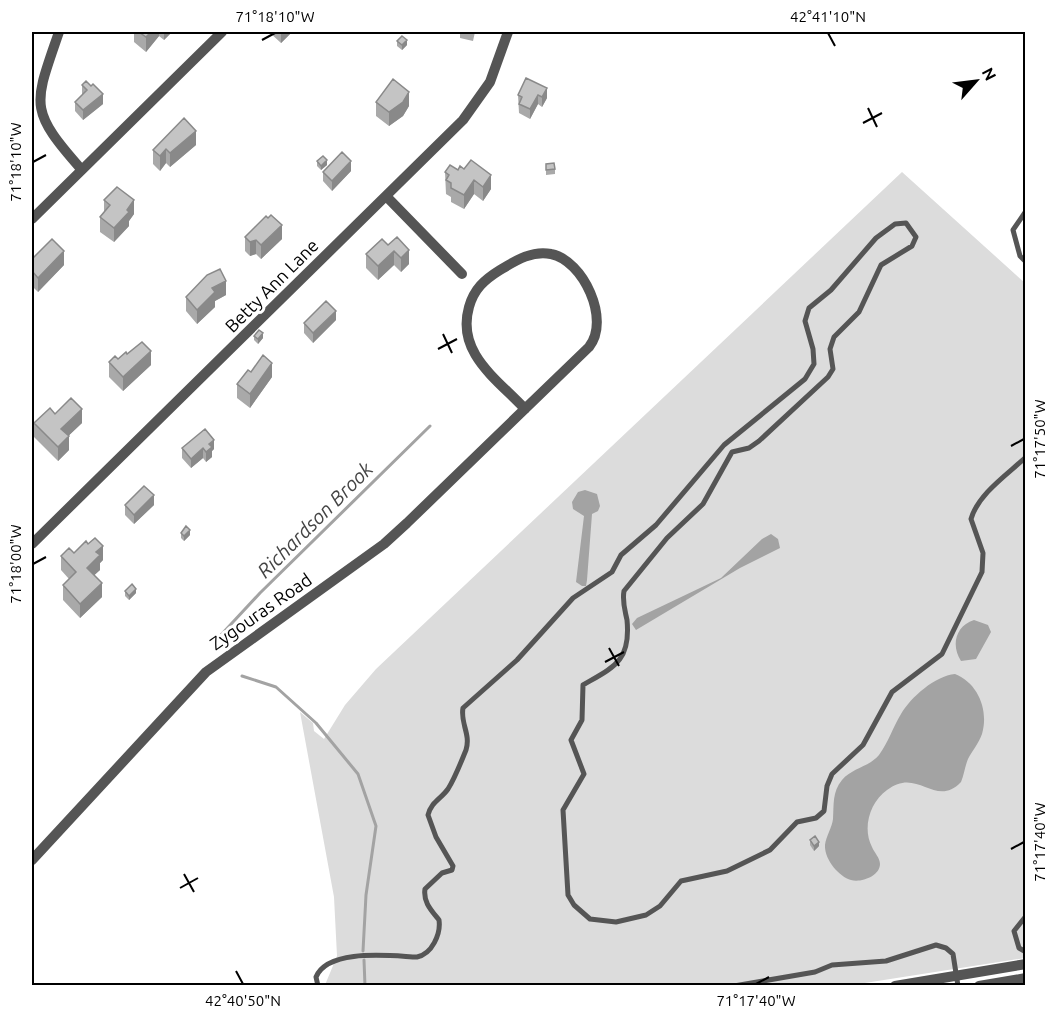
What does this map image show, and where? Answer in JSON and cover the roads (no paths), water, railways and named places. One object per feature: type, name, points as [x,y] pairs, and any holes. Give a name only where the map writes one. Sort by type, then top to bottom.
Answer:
[{"type":"street","points":[[59,32],[42,82],[41,112],[52,135],[81,169]]},
{"type":"street","points":[[32,219],[222,32]]},
{"type":"street","name":"Betty Ann Lane","points":[[32,544],[473,108],[497,68],[508,32]]},
{"type":"street","points":[[386,196],[462,274]]},
{"type":"street","name":"Zygouras Road","points":[[32,860],[206,672],[371,555],[525,409],[589,346],[597,332],[596,308],[584,283],[569,263],[551,254],[537,253],[521,258],[486,279],[474,293],[466,317],[466,339],[471,351],[525,409]]},
{"type":"street","points":[[899,985],[957,981],[1026,964]]},
{"type":"street","points":[[979,986],[1026,978]]},
{"type":"lane","points":[[1026,211],[1013,230],[1020,256],[1026,262]]},
{"type":"lane","points":[[318,986],[316,977],[319,969],[333,960],[358,957],[417,957],[431,948],[438,934],[439,920],[429,909],[424,896],[425,889],[442,873],[452,870],[453,866],[436,837],[428,815],[433,804],[448,790],[466,748],[467,733],[462,719],[463,708],[518,660],[573,598],[612,572],[621,555],[656,525],[724,445],[804,379],[814,364],[805,321],[809,308],[831,290],[884,231],[895,224],[906,223],[916,237],[912,246],[881,265],[859,312],[834,337],[830,349],[833,369],[828,377],[759,441],[749,448],[732,452],[703,504],[667,538],[624,591],[622,601],[627,629],[625,652],[610,670],[583,685],[582,720],[571,740],[584,774],[563,810],[566,875],[568,895],[581,914],[597,922],[646,915],[660,906],[681,880],[734,868],[770,850],[797,822],[820,816],[826,807],[827,786],[832,774],[863,745],[892,692],[942,654],[982,572],[983,553],[971,519],[972,514],[980,502],[1026,457]]},
{"type":"lane","points":[[1026,916],[1014,931],[1019,948],[1026,952]]},
{"type":"lane","points":[[734,986],[815,972],[832,965],[886,961],[936,945],[946,948],[953,954],[957,981]]},
{"type":"waterway","name":"Richardson Brook","points":[[220,636],[260,593],[430,426]]},
{"type":"waterway","name":"Richardson Brook","points":[[242,676],[276,687],[316,723],[358,774],[376,826],[366,895],[363,951]]},
{"type":"waterway","name":"Richardson Brook","points":[[364,960],[365,986]]}]
